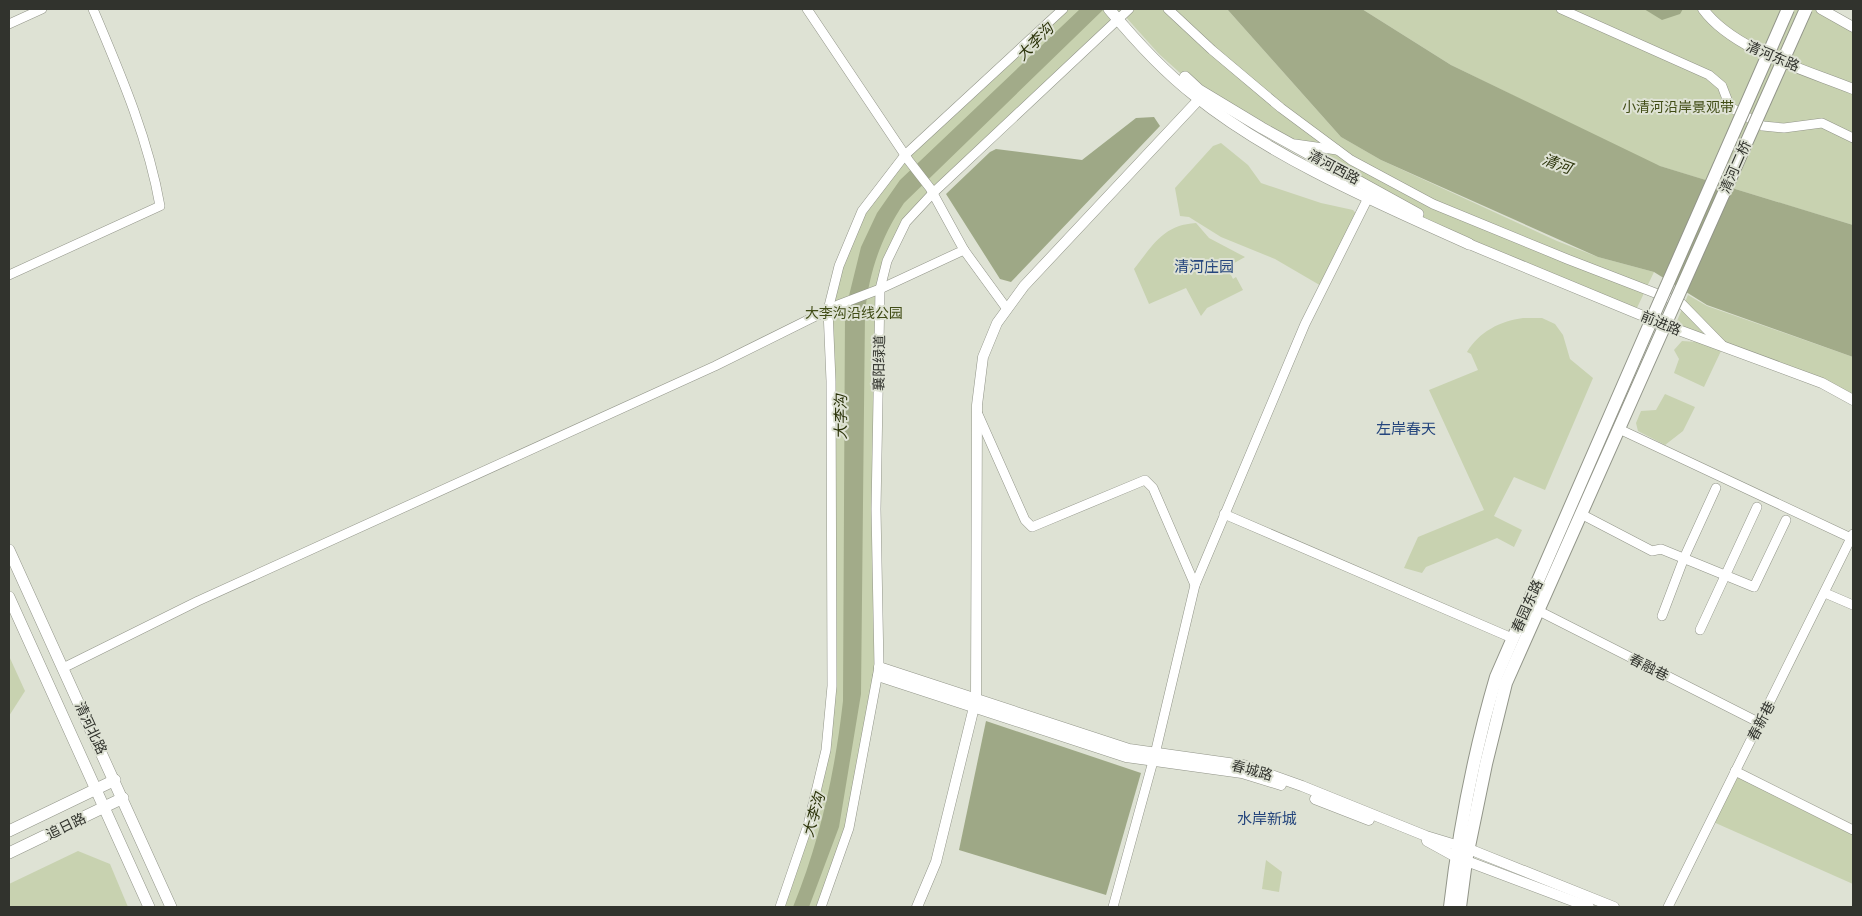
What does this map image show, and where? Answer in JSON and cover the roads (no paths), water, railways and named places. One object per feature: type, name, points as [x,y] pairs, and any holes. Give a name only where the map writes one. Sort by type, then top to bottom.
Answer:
[{"type":"main road","name":"清河二桥","points":[[1652,319],[1788,9]]},
{"type":"main road","name":"清河二桥","points":[[1665,325],[1806,9]]},
{"type":"main road","points":[[1119,12],[1201,94],[1254,138],[1368,198],[1469,244]]},
{"type":"main road","name":"清河西路","points":[[1201,94],[1371,186],[1469,244]]},
{"type":"main road","name":"春园东路","points":[[1460,907],[1462,853],[1485,712],[1496,677],[1652,319]]},
{"type":"main road","name":"春园东路","points":[[1450,907],[1496,717],[1506,684],[1665,325]]},
{"type":"main road","name":"清河北路","points":[[9,550],[171,907]]},
{"type":"main road","name":"清河北路","points":[[9,597],[149,907]]},
{"type":"main road","name":"追日路","points":[[9,831],[115,780]]},
{"type":"main road","name":"追日路","points":[[9,853],[123,798]]},
{"type":"street","points":[[9,24],[42,9]]},
{"type":"street","points":[[9,275],[160,206],[156,181],[127,89],[93,9]]},
{"type":"street","points":[[806,9],[905,155],[932,190],[964,250],[1007,309]]},
{"type":"street","points":[[780,907],[808,825],[826,750],[832,686],[831,381],[828,310],[840,266],[862,211],[905,155],[1063,9]]},
{"type":"street","points":[[1168,9],[1212,50],[1281,108],[1351,160],[1434,204],[1567,260],[1681,303],[1725,347]]},
{"type":"street","points":[[1561,9],[1709,74],[1722,86],[1730,107],[1764,126],[1784,128],[1822,123],[1853,138]]},
{"type":"street","name":"清河东路","points":[[1703,9],[1711,20],[1730,36],[1752,48],[1853,89]]},
{"type":"street","points":[[1821,9],[1853,28]]},
{"type":"street","name":"襄阳绿道","points":[[821,907],[849,828],[879,672],[876,509],[880,289],[887,261],[906,222],[932,190],[1119,12]]},
{"type":"street","points":[[917,907],[936,862],[975,704],[977,411],[983,357],[997,322],[1024,286],[1201,94]]},
{"type":"street","points":[[1292,144],[1337,150]]},
{"type":"street","points":[[1113,907],[1154,758],[1195,585],[1305,324],[1368,198]]},
{"type":"street","name":"前进路","points":[[1469,244],[1665,325],[1822,383],[1853,400]]},
{"type":"street","points":[[63,668],[206,597],[714,366],[828,310],[880,289],[964,250]]},
{"type":"street","points":[[977,411],[1025,520],[1032,527],[1145,480],[1153,488],[1195,585]]},
{"type":"street","points":[[1619,429],[1852,536]]},
{"type":"street","points":[[1662,616],[1684,558],[1716,488]]},
{"type":"street","points":[[1700,630],[1758,507]]},
{"type":"street","points":[[1224,514],[1512,638]]},
{"type":"street","points":[[1581,514],[1652,551],[1661,549],[1754,587],[1786,520]]},
{"type":"street","name":"春新巷","points":[[1668,907],[1852,536]]},
{"type":"street","points":[[1825,593],[1853,605]]},
{"type":"street","name":"春融巷","points":[[1539,611],[1760,723]]},
{"type":"street","name":"春城路","points":[[879,672],[975,704],[1154,758],[1243,765],[1302,786],[1426,836],[1589,907]]},
{"type":"street","points":[[1735,772],[1853,830]]},
{"type":"street","name":"春城路","points":[[1462,853],[1614,907]]},
{"type":"water","points":[[1080,9],[1104,9],[904,203],[877,255],[865,313],[861,694],[839,827],[809,907],[793,907],[819,832],[836,754],[843,701],[845,312],[861,247],[877,213],[900,180]]},
{"type":"water","name":"清河","points":[[1227,9],[1362,9],[1451,65],[1660,166],[1853,225],[1853,357],[1707,305],[1654,272],[1598,257],[1381,160],[1341,137]]},
{"type":"district","name":"清河庄园","points":[[1204,267]]},
{"type":"district","name":"左岸春天","points":[[1406,429]]},
{"type":"district","name":"水岸新城","points":[[1267,819]]},
{"type":"water label","name":"大李沟","points":[[1035,42]]},
{"type":"water label","name":"大李沟","points":[[841,417]]},
{"type":"water label","name":"大李沟","points":[[814,815]]},
{"type":"park label","name":"小清河沿岸景观带","points":[[1678,107]]},
{"type":"park label","name":"大李沟沿线公园","points":[[854,313]]}]
